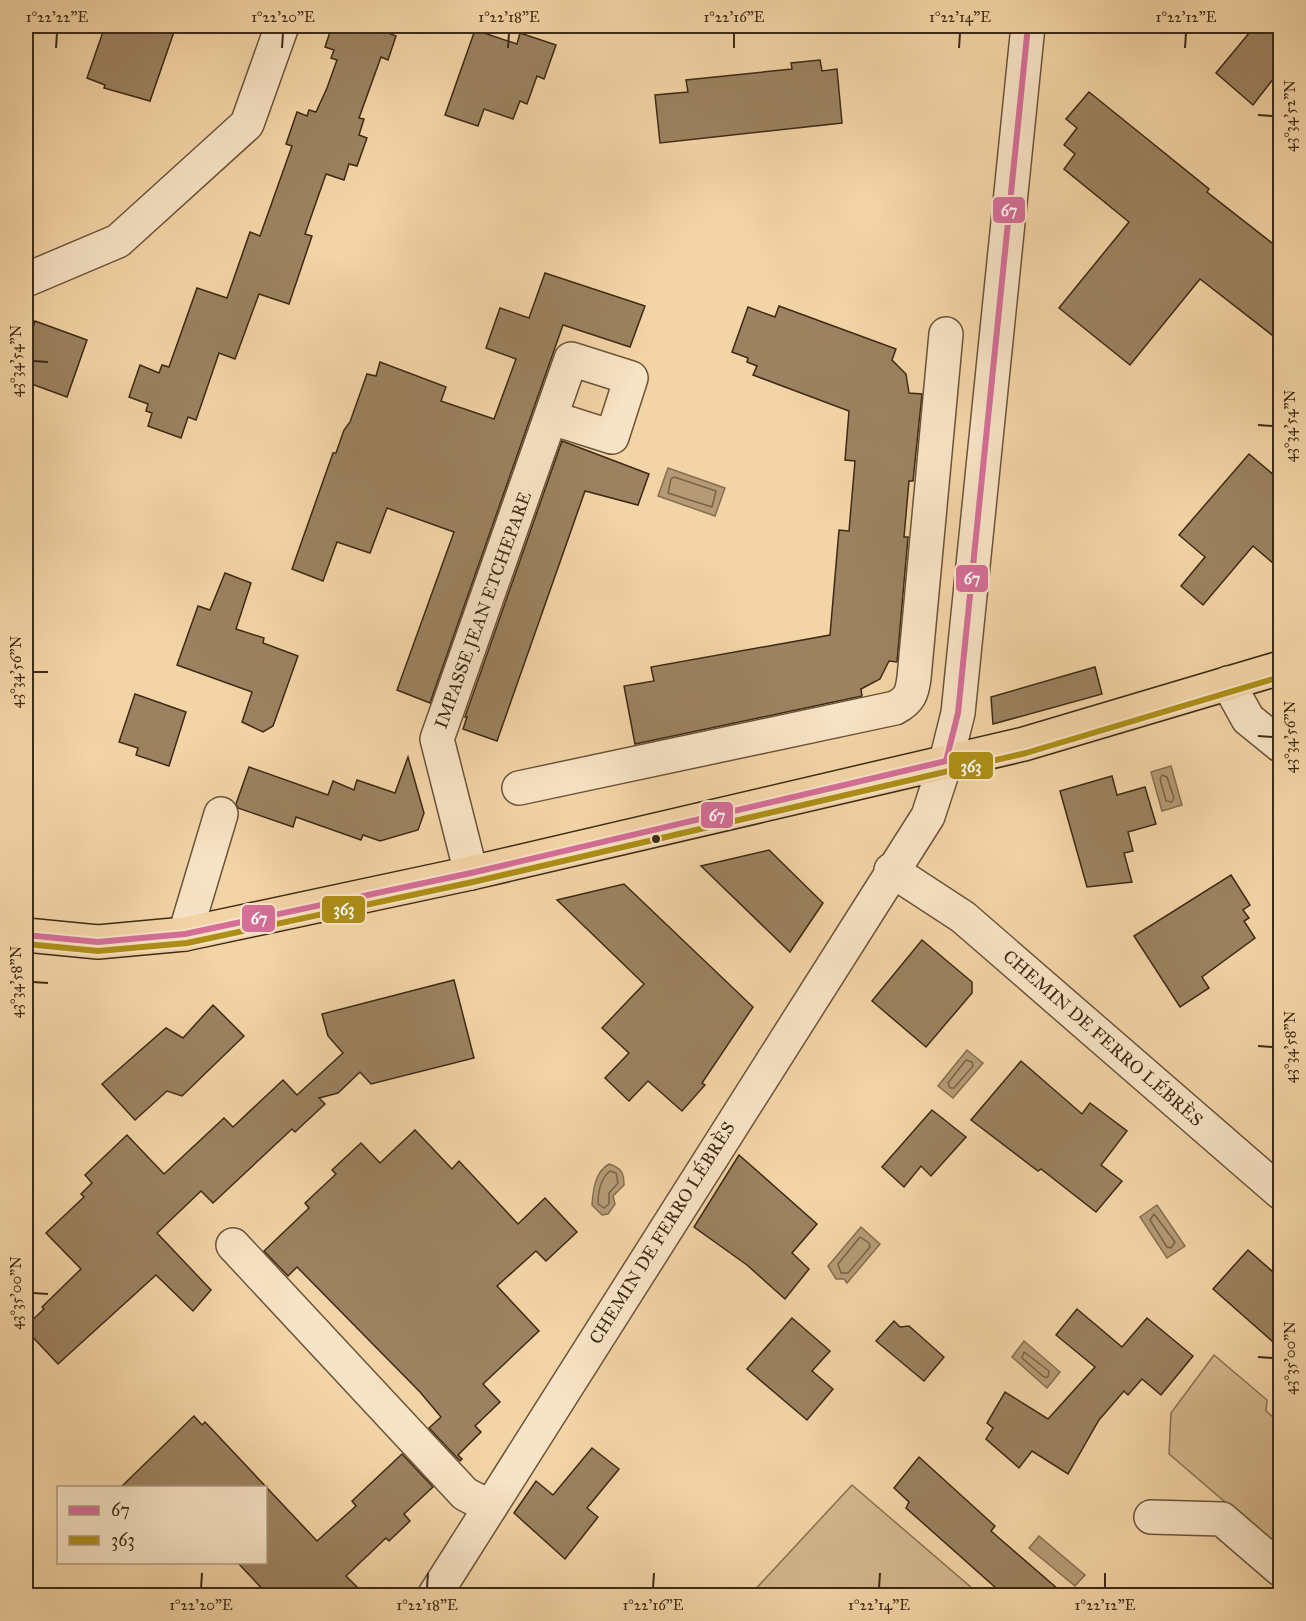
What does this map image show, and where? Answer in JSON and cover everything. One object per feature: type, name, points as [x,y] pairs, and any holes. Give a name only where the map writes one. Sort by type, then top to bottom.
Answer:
[{"type":"main road","points":[[26,935],[98,942],[185,934],[471,873],[1024,744],[1281,668]]},
{"type":"street","points":[[26,280],[118,241],[247,124],[282,26]]},
{"type":"street","name":"CHEMIN DE FERRO LÉBRÈS","points":[[434,1596],[891,870],[928,816],[946,761],[958,713],[1029,26]]},
{"type":"street","points":[[519,788],[895,708],[906,702],[912,694],[914,678],[946,334]]},
{"type":"street","name":"IMPASSE JEAN ETCHEPARE","points":[[471,873],[437,739],[552,418]]},
{"type":"street","points":[[1228,683],[1248,719],[1281,745]]},
{"type":"street","points":[[185,934],[221,814]]},
{"type":"street","name":"CHEMIN DE FERRO LÉBRÈS","points":[[891,870],[963,916],[1281,1192]]},
{"type":"street","points":[[232,1245],[465,1494],[490,1507]]},
{"type":"street","points":[[1150,1517],[1222,1519],[1281,1569]]},
{"type":"shaded area","points":[[1214,1355],[1267,1400],[1266,1411],[1280,1423],[1280,1549],[1169,1454],[1171,1413]]},
{"type":"shaded area","points":[[852,1485],[980,1595],[750,1595]]},
{"type":"water","points":[[668,468],[725,488],[715,516],[658,496]]},
{"type":"water","points":[[1171,766],[1182,805],[1162,811],[1151,772]]},
{"type":"water","points":[[967,1050],[983,1063],[953,1098],[938,1086]]},
{"type":"water","points":[[609,1164],[621,1171],[624,1185],[613,1196],[615,1204],[608,1214],[602,1215],[592,1205],[593,1193],[598,1177],[604,1167]]},
{"type":"water","points":[[1157,1205],[1185,1246],[1167,1258],[1140,1217]]},
{"type":"water","points":[[861,1227],[880,1244],[847,1283],[844,1279],[836,1279],[828,1266]]},
{"type":"water","points":[[1024,1341],[1060,1372],[1047,1388],[1012,1357]]},
{"type":"water","points":[[1039,1536],[1085,1575],[1075,1586],[1029,1548]]},
{"type":"building","points":[[105,26],[176,26],[150,101],[104,88],[105,85],[87,78]]},
{"type":"building","points":[[332,26],[369,26],[396,36],[388,60],[381,57],[359,118],[364,119],[359,135],[367,138],[357,166],[349,164],[344,180],[326,174],[305,234],[312,236],[289,304],[259,294],[235,359],[219,353],[196,420],[188,417],[181,438],[148,426],[152,413],[146,411],[148,404],[129,397],[140,365],[159,373],[162,365],[169,367],[197,288],[227,298],[250,232],[260,236],[292,146],[286,144],[297,112],[307,116],[309,110],[316,112],[327,88],[337,60],[331,58],[334,50],[325,47]]},
{"type":"building","points":[[1255,26],[1281,26],[1281,69],[1253,105],[1216,73]]},
{"type":"building","points":[[475,30],[517,44],[520,33],[556,45],[544,79],[537,76],[527,104],[520,101],[513,119],[484,109],[478,126],[445,115]]},
{"type":"building","points":[[820,60],[822,71],[837,69],[842,123],[660,143],[655,95],[688,92],[686,80],[792,69],[791,63]]},
{"type":"building","points":[[1089,92],[1209,189],[1207,192],[1281,250],[1281,342],[1200,279],[1130,365],[1059,308],[1129,222],[1064,169],[1075,154],[1064,145],[1077,128],[1066,119]]},
{"type":"building","points":[[545,273],[645,306],[630,347],[563,325],[430,703],[397,690],[454,532],[387,508],[370,553],[337,542],[323,581],[292,569],[333,453],[336,453],[344,430],[350,422],[367,374],[376,376],[380,362],[446,387],[441,401],[494,419],[516,359],[486,348],[500,308],[529,318]]},
{"type":"building","points":[[779,306],[896,349],[892,360],[906,374],[909,393],[922,394],[913,481],[909,481],[904,537],[908,537],[897,662],[889,661],[880,679],[861,689],[862,696],[635,744],[624,686],[654,681],[651,667],[830,635],[839,530],[849,531],[855,461],[845,460],[849,411],[753,375],[757,366],[747,362],[748,358],[732,352],[748,307],[775,317]]},
{"type":"building","points":[[35,321],[87,340],[67,397],[26,382],[26,349]]},
{"type":"building","points":[[562,441],[649,474],[638,505],[585,491],[497,741],[463,729],[467,717],[465,717]]},
{"type":"building","points":[[1249,454],[1281,481],[1281,570],[1253,546],[1203,605],[1181,586],[1205,557],[1179,535]]},
{"type":"building","points":[[225,573],[251,583],[236,629],[264,638],[263,643],[298,656],[273,726],[263,732],[242,722],[252,692],[177,665],[198,606],[210,610]]},
{"type":"building","points":[[1095,667],[1102,694],[993,724],[991,697]]},
{"type":"building","points":[[135,694],[186,712],[169,766],[136,755],[138,748],[119,742]]},
{"type":"building","points":[[408,757],[424,813],[418,830],[380,841],[363,835],[361,840],[296,817],[293,827],[238,808],[236,804],[249,767],[328,795],[333,781],[354,790],[357,780],[395,793]]},
{"type":"building","points":[[1112,776],[1117,795],[1145,787],[1156,824],[1128,832],[1133,851],[1124,853],[1132,882],[1087,887],[1060,791]]},
{"type":"building","points":[[769,850],[823,903],[790,952],[701,866]]},
{"type":"building","points":[[1231,875],[1250,905],[1243,910],[1249,918],[1244,921],[1255,938],[1202,977],[1209,988],[1180,1007],[1134,936]]},
{"type":"building","points":[[624,884],[753,1007],[702,1083],[705,1085],[682,1111],[648,1081],[629,1101],[605,1078],[629,1053],[602,1028],[644,984],[557,900]]},
{"type":"building","points":[[922,940],[972,982],[972,993],[926,1047],[872,1001]]},
{"type":"building","points":[[454,980],[474,1058],[371,1084],[360,1072],[338,1093],[319,1098],[325,1104],[295,1132],[292,1129],[213,1203],[201,1191],[157,1233],[211,1290],[193,1311],[156,1275],[58,1364],[26,1330],[26,1326],[44,1309],[42,1307],[81,1269],[46,1233],[84,1197],[81,1194],[92,1183],[85,1175],[127,1135],[164,1174],[224,1118],[233,1127],[283,1080],[297,1095],[343,1053],[328,1036],[322,1014]]},
{"type":"building","points":[[213,1005],[244,1036],[182,1096],[167,1091],[135,1120],[102,1084],[166,1028],[183,1038]]},
{"type":"building","points":[[1021,1061],[1082,1114],[1090,1103],[1127,1131],[1101,1165],[1122,1181],[1096,1212],[1041,1169],[1038,1171],[971,1120]]},
{"type":"building","points":[[932,1110],[966,1137],[931,1176],[921,1166],[904,1187],[882,1167]]},
{"type":"building","points":[[415,1130],[452,1169],[459,1161],[518,1224],[545,1198],[577,1232],[546,1261],[536,1251],[497,1286],[539,1331],[483,1384],[500,1402],[475,1426],[481,1432],[458,1455],[462,1459],[460,1461],[429,1428],[441,1417],[420,1392],[297,1267],[288,1276],[264,1251],[309,1208],[305,1203],[336,1174],[332,1170],[361,1143],[380,1163]]},
{"type":"building","points":[[739,1155],[817,1224],[792,1253],[809,1269],[785,1299],[747,1265],[694,1227]]},
{"type":"building","points":[[1248,1250],[1281,1279],[1281,1349],[1213,1289]]},
{"type":"building","points":[[1077,1309],[1122,1347],[1147,1318],[1193,1356],[1161,1395],[1142,1379],[1128,1395],[1124,1391],[1099,1420],[1068,1474],[1032,1451],[1019,1468],[986,1439],[993,1428],[987,1423],[1005,1392],[1048,1419],[1095,1367],[1056,1335]]},
{"type":"building","points":[[792,1318],[830,1351],[812,1371],[833,1389],[807,1420],[747,1369]]},
{"type":"building","points":[[894,1321],[900,1327],[909,1326],[944,1357],[924,1381],[876,1341]]},
{"type":"building","points":[[194,1416],[202,1425],[205,1422],[265,1486],[122,1486]]},
{"type":"building","points":[[592,1448],[619,1469],[587,1508],[598,1517],[565,1559],[514,1513],[536,1481],[553,1495]]},
{"type":"building","points":[[402,1454],[433,1487],[404,1514],[410,1521],[389,1541],[386,1538],[346,1576],[366,1596],[269,1596],[239,1564],[267,1564],[267,1488],[317,1541],[356,1506],[352,1501]]},
{"type":"building","points":[[919,1457],[995,1526],[991,1531],[1066,1596],[1005,1596],[906,1508],[909,1502],[894,1488]]},
{"type":"transit line","name":"67","points":[[946,761],[958,713],[1028,26]]},
{"type":"transit line","name":"363","points":[[26,944],[98,951],[187,943],[473,882],[1026,753],[1280,677]]},
{"type":"transit line","name":"67","points":[[26,935],[98,942],[185,934],[471,873],[946,761]]}]
